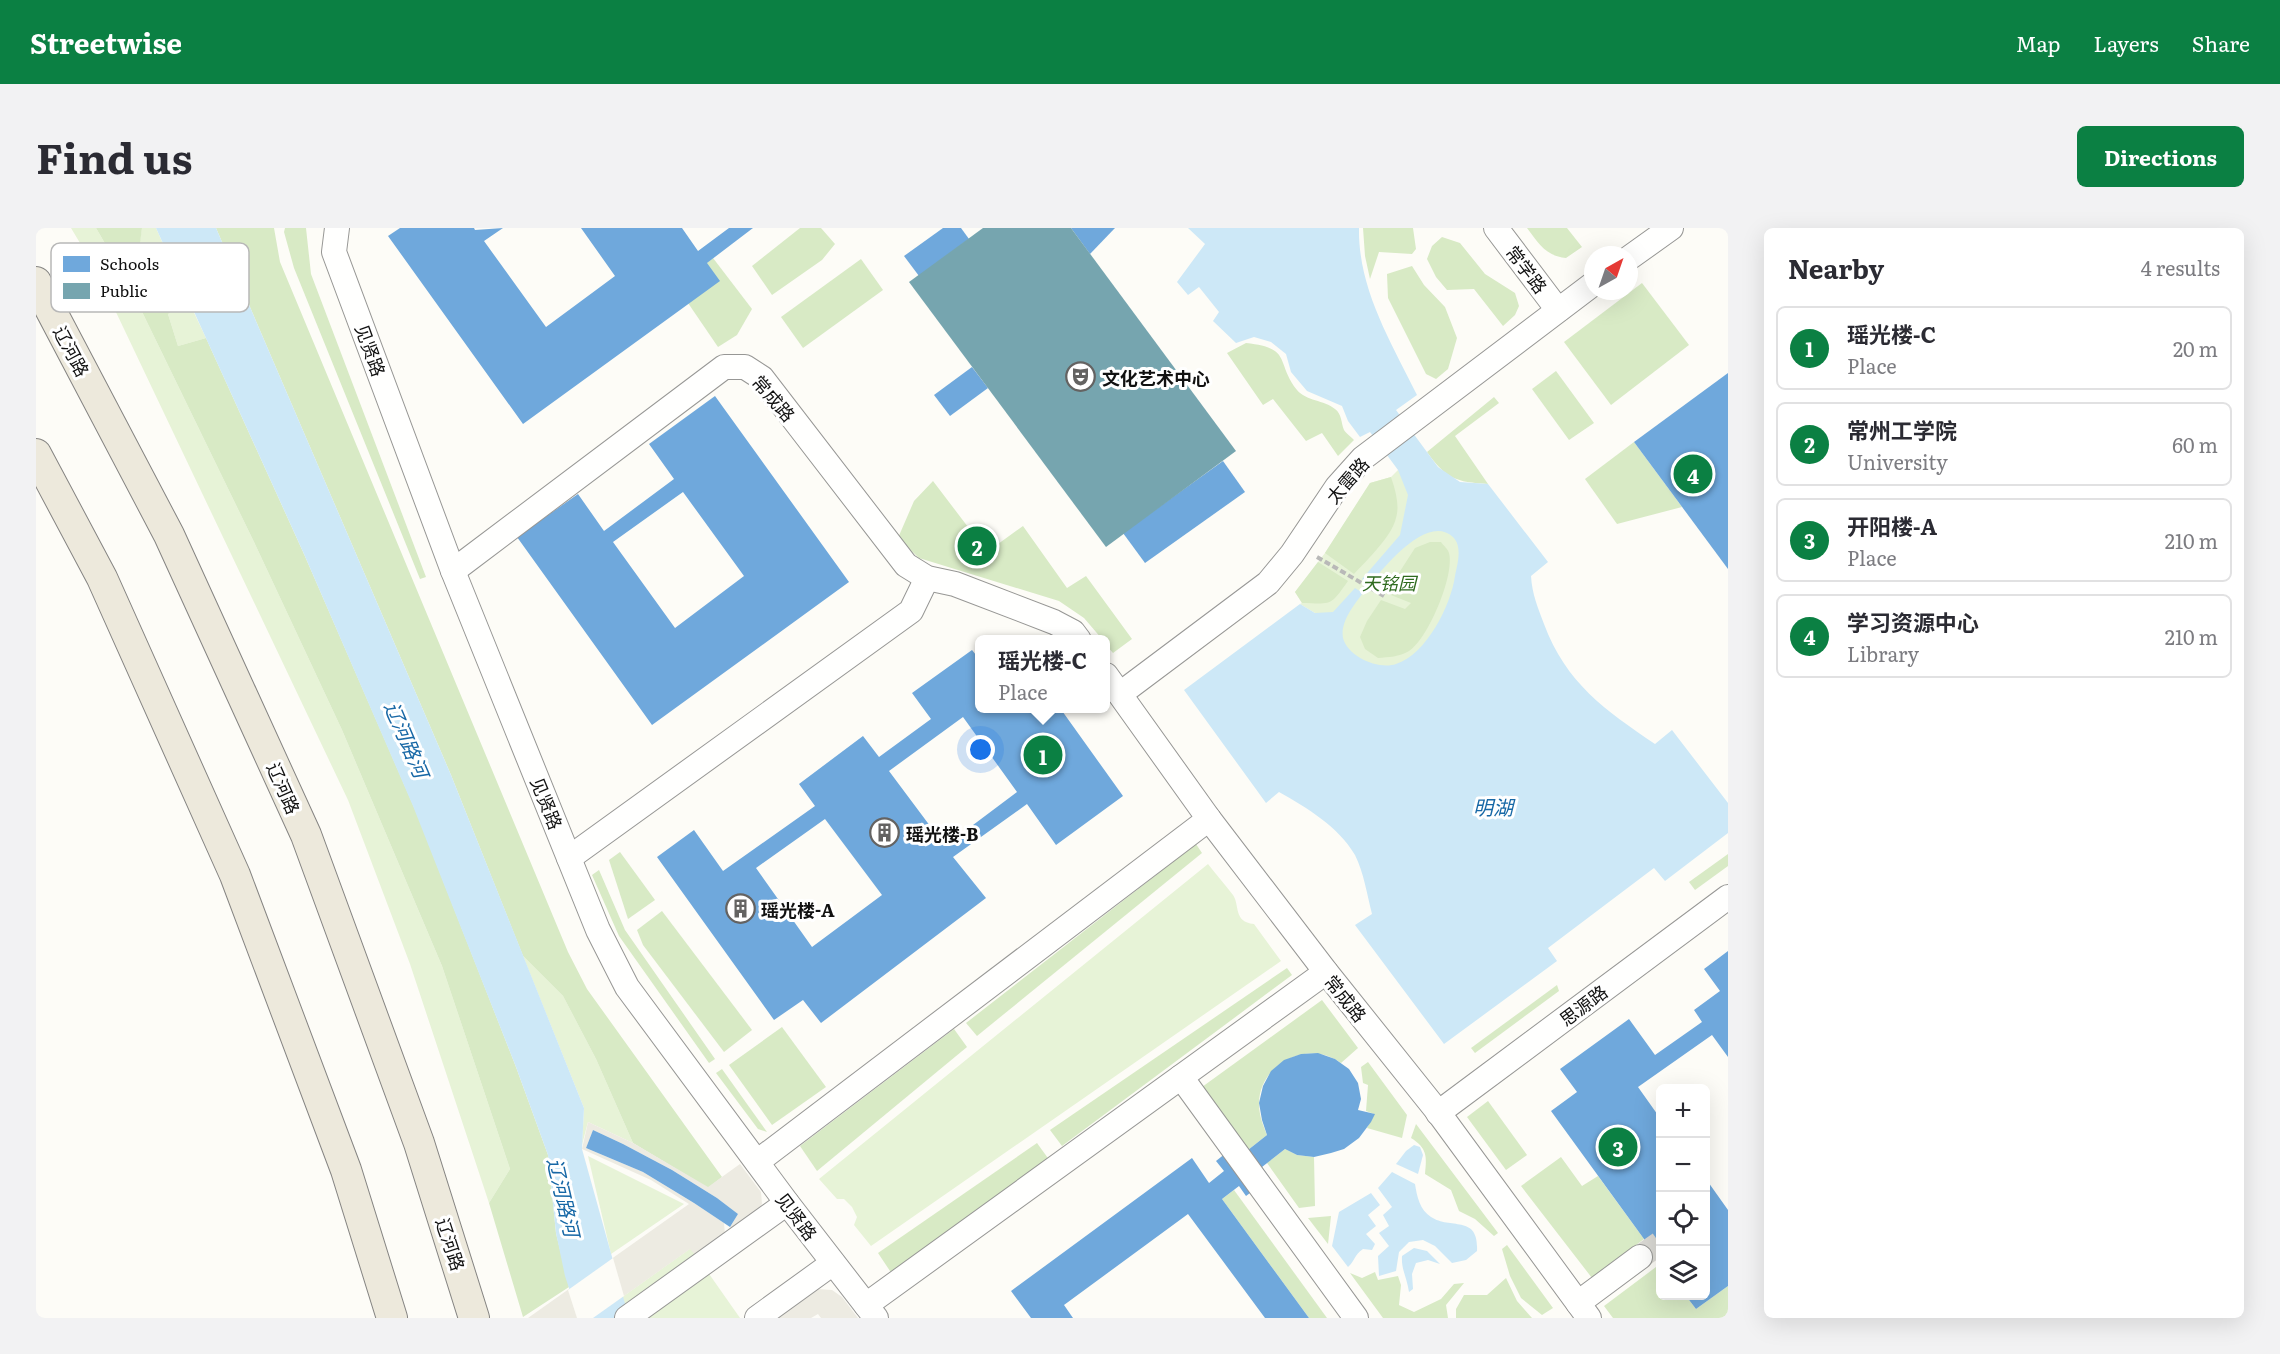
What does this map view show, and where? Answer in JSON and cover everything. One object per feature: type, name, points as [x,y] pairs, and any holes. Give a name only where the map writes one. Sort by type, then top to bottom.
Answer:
[{"type":"main road","name":"辽河路","points":[[36,282],[51,311]]},
{"type":"main road","name":"辽河路","points":[[52,312],[169,536],[306,835],[419,1143],[474,1318]]},
{"type":"main road","points":[[36,454],[102,578],[235,875],[346,1170],[392,1318]]},
{"type":"lane","name":"见贤路","points":[[337,228],[334,252],[453,572],[598,930],[627,987],[787,1203],[871,1311]]},
{"type":"lane","name":"常学路","points":[[1497,228],[1558,310]]},
{"type":"lane","points":[[1638,252],[1671,228]]},
{"type":"lane","name":"太雷路","points":[[1120,694],[1268,583],[1298,545],[1337,487],[1363,458],[1584,291]]},
{"type":"lane","name":"常成路","points":[[453,572],[724,367],[745,367],[762,378],[906,565],[927,578],[955,584],[1054,622],[1075,635]]},
{"type":"lane","points":[[569,858],[911,611],[927,578]]},
{"type":"lane","name":"常成路","points":[[1110,680],[1209,819],[1438,1113],[1584,1311]]},
{"type":"lane","points":[[757,1162],[1209,819]]},
{"type":"lane","name":"思源路","points":[[1438,1113],[1728,897]]},
{"type":"lane","points":[[871,1311],[1181,1077],[1326,972]]},
{"type":"lane","points":[[1181,1077],[1356,1318]]},
{"type":"lane","points":[[627,1318],[787,1203]]},
{"type":"lane","points":[[1584,1311],[1640,1257]]},
{"type":"lane","points":[[758,1318],[833,1263]]},
{"type":"path","points":[[1298,545],[1384,596]]},
{"type":"green space","points":[[71,228],[96,228],[105,243],[80,243]]},
{"type":"green space","points":[[96,228],[142,228],[140,243],[105,243]]},
{"type":"green space","points":[[142,228],[156,228],[163,243],[140,243]]},
{"type":"green space","points":[[216,228],[274,228],[280,262],[568,952],[587,989],[722,1177],[708,1188],[633,1143],[596,1059],[563,996],[523,956],[451,775],[249,305],[249,243],[222,243]]},
{"type":"green space","points":[[285,228],[306,228],[311,274],[426,577],[420,579],[294,268],[284,232]]},
{"type":"green space","points":[[800,228],[821,228],[835,244],[822,260],[772,295],[752,266]]},
{"type":"green space","points":[[1363,228],[1413,228],[1416,249],[1412,254],[1379,252],[1370,279],[1365,256]]},
{"type":"green space","points":[[1527,228],[1567,228],[1582,247],[1566,258],[1553,255],[1535,239]]},
{"type":"green space","points":[[1442,237],[1460,243],[1485,274],[1515,293],[1519,306],[1515,315],[1503,326],[1474,289],[1447,290],[1436,277],[1427,259],[1432,246]]},
{"type":"green space","points":[[713,258],[752,309],[737,335],[718,347],[688,303],[707,263]]},
{"type":"green space","points":[[861,259],[883,290],[803,348],[781,317]]},
{"type":"green space","points":[[1412,266],[1424,285],[1445,307],[1457,338],[1448,369],[1436,379],[1426,374],[1388,298],[1387,274]]},
{"type":"green space","points":[[1642,283],[1689,345],[1611,405],[1564,342],[1620,300],[1638,300],[1638,286]]},
{"type":"green space","points":[[116,312],[142,312],[342,730],[442,966],[510,1169],[489,1203],[410,964],[348,800]]},
{"type":"green space","points":[[142,312],[172,312],[168,314],[178,346],[206,338],[304,554],[417,814],[516,1067],[548,1155],[556,1233],[569,1287],[523,1317],[489,1203],[510,1169],[442,966],[342,730]]},
{"type":"green space","points":[[194,312],[206,338],[178,346],[168,314]]},
{"type":"green space","points":[[1246,343],[1261,345],[1277,353],[1290,380],[1301,394],[1331,406],[1337,411],[1344,430],[1354,440],[1338,456],[1322,433],[1306,441],[1273,399],[1263,405],[1227,353]]},
{"type":"green space","points":[[1556,371],[1594,423],[1569,440],[1532,389]]},
{"type":"green space","points":[[1494,397],[1499,403],[1455,436],[1488,484],[1468,482],[1453,477],[1440,468],[1427,452]]},
{"type":"green space","points":[[1634,442],[1682,507],[1617,524],[1585,479]]},
{"type":"green space","name":"天铭园","points":[[1398,470],[1474,538],[1430,655],[1395,678],[1354,661],[1315,613],[1300,604],[1302,603],[1295,592],[1325,553],[1370,483],[1391,477]]},
{"type":"green space","points":[[1391,477],[1397,502],[1394,525],[1378,548],[1354,574],[1325,553],[1370,483]]},
{"type":"green space","points":[[933,481],[987,552],[1023,526],[1067,588],[1086,576],[1132,639],[1113,653],[1110,650],[1110,635],[1099,635],[1084,618],[1059,601],[919,558],[898,538],[914,501]]},
{"type":"green space","points":[[1430,542],[1441,542],[1449,553],[1450,563],[1444,591],[1432,621],[1409,651],[1398,656],[1378,658],[1365,649],[1360,637],[1367,621],[1381,600],[1405,609],[1411,603],[1386,593],[1415,548]]},
{"type":"green space","points":[[1318,562],[1348,581],[1330,602],[1302,603],[1295,592]]},
{"type":"green space","points":[[1196,844],[1202,853],[977,1036],[966,1023]]},
{"type":"green space","points":[[620,852],[655,900],[628,919],[609,860]]},
{"type":"green space","points":[[1728,854],[1728,866],[1695,890],[1689,882]]},
{"type":"green space","points":[[1208,864],[1233,895],[1240,917],[1247,923],[1254,924],[1281,961],[871,1246],[854,1225],[857,1217],[852,1207],[844,1199],[837,1199],[819,1179]]},
{"type":"green space","points":[[599,870],[625,930],[715,1059],[709,1063],[619,936],[592,875]]},
{"type":"green space","points":[[662,911],[752,1030],[724,1052],[643,945],[637,930]]},
{"type":"green space","points":[[523,956],[563,996],[596,1059],[633,1143],[588,1122],[582,1145],[584,1108]]},
{"type":"green space","points":[[1287,968],[1292,975],[1062,1146],[1050,1130]]},
{"type":"green space","points":[[1557,985],[1559,991],[1475,1053],[1471,1048]]},
{"type":"green space","points":[[1322,1000],[1358,1048],[1341,1063],[1328,1056],[1315,1054],[1288,1059],[1277,1067],[1267,1077],[1261,1089],[1260,1116],[1267,1135],[1248,1150],[1202,1087]]},
{"type":"green space","points":[[782,1027],[826,1087],[772,1125],[729,1065]]},
{"type":"green space","points":[[954,1029],[967,1047],[817,1171],[800,1146]]},
{"type":"green space","points":[[1368,1062],[1407,1115],[1402,1138],[1367,1128],[1374,1114],[1366,1111],[1368,1085],[1363,1083],[1361,1067]]},
{"type":"green space","points":[[722,1069],[767,1132],[758,1129],[716,1073]]},
{"type":"green space","points":[[1488,1101],[1527,1155],[1506,1170],[1467,1117]]},
{"type":"green space","points":[[1416,1124],[1498,1233],[1494,1236],[1475,1219],[1459,1211],[1451,1190],[1425,1174],[1425,1153],[1420,1145],[1411,1138]]},
{"type":"green space","points":[[1037,1143],[1050,1161],[892,1274],[878,1253]]},
{"type":"green space","points":[[1285,1149],[1297,1155],[1314,1157],[1315,1206],[1299,1208],[1267,1163]]},
{"type":"green space","points":[[588,1156],[684,1204],[611,1254]]},
{"type":"green space","points":[[1561,1157],[1582,1186],[1598,1176],[1644,1239],[1592,1278],[1521,1186]]},
{"type":"green space","points":[[1234,1190],[1327,1318],[1309,1318],[1222,1199]]},
{"type":"green space","points":[[1331,1216],[1328,1244],[1308,1218]]},
{"type":"green space","points":[[1507,1245],[1553,1308],[1542,1315],[1521,1298],[1510,1276],[1502,1249]]},
{"type":"green space","points":[[691,1248],[697,1257],[613,1318],[593,1318]]},
{"type":"green space","points":[[1656,1267],[1656,1300],[1689,1300],[1696,1309],[1728,1286],[1728,1318],[1613,1318],[1604,1306]]},
{"type":"green space","points":[[707,1271],[740,1318],[643,1318]]},
{"type":"green space","points":[[1375,1272],[1378,1280],[1398,1276],[1401,1285],[1399,1305],[1414,1312],[1441,1299],[1454,1284],[1464,1283],[1446,1305],[1448,1318],[1383,1318],[1350,1273],[1362,1278]]},
{"type":"green space","points":[[1506,1278],[1517,1301],[1532,1318],[1456,1318],[1456,1309],[1464,1295],[1487,1295]]},
{"type":"shaded area","points":[[588,1122],[633,1143],[708,1187],[740,1164],[761,1192],[762,1204],[756,1212],[732,1230],[730,1227],[738,1214],[717,1198],[672,1170],[593,1130],[586,1148],[643,1172],[694,1203],[724,1223],[725,1235],[697,1257],[690,1249],[593,1318],[528,1318],[689,1204],[651,1180],[582,1149]]},
{"type":"shaded area","points":[[817,1289],[832,1290],[842,1297],[858,1318],[821,1318],[818,1314],[811,1318],[773,1318]]},
{"type":"water","points":[[156,228],[216,228],[222,243],[163,243]]},
{"type":"water","name":"明湖","points":[[1188,228],[1359,228],[1360,251],[1370,294],[1387,335],[1417,395],[1396,410],[1438,467],[1460,482],[1488,484],[1548,562],[1531,576],[1534,595],[1553,645],[1576,679],[1604,707],[1655,744],[1672,730],[1728,803],[1728,833],[1665,881],[1654,868],[1548,948],[1557,961],[1444,1044],[1355,925],[1372,914],[1361,869],[1348,845],[1321,819],[1279,792],[1266,803],[1184,690],[1300,604],[1315,613],[1333,612],[1355,588],[1363,593],[1348,614],[1344,626],[1343,638],[1346,645],[1357,656],[1381,665],[1396,664],[1407,659],[1427,640],[1448,601],[1458,561],[1458,546],[1453,537],[1443,531],[1431,532],[1419,537],[1395,556],[1370,585],[1362,579],[1400,535],[1408,495],[1398,470],[1370,432],[1360,437],[1348,421],[1342,406],[1307,391],[1291,372],[1286,354],[1271,342],[1254,337],[1236,343],[1213,321],[1219,312],[1199,287],[1188,295],[1177,282],[1205,244]]},
{"type":"water","name":"辽河路河","points":[[249,305],[451,775],[584,1108],[582,1149],[629,1318],[579,1318],[565,1276],[556,1233],[548,1155],[516,1067],[413,806],[304,554],[194,312],[249,312]]},
{"type":"water","points":[[1414,1145],[1420,1147],[1423,1155],[1418,1174],[1396,1164]]},
{"type":"water","points":[[1392,1172],[1415,1184],[1422,1207],[1431,1217],[1439,1221],[1469,1227],[1476,1239],[1477,1251],[1466,1260],[1452,1263],[1435,1246],[1423,1240],[1409,1242],[1399,1252],[1396,1271],[1379,1276],[1378,1256],[1389,1246],[1379,1233],[1389,1226],[1383,1215],[1392,1207],[1378,1188]]},
{"type":"water","points":[[1371,1193],[1380,1205],[1368,1215],[1376,1226],[1366,1234],[1375,1244],[1372,1250],[1360,1251],[1348,1267],[1332,1246],[1339,1212]]},
{"type":"water","points":[[1414,1248],[1427,1251],[1440,1264],[1428,1260],[1416,1263],[1412,1274],[1413,1289],[1409,1292],[1402,1256]]},
{"type":"pier","points":[[613,1258],[624,1296],[593,1318],[577,1318],[568,1290]]},
{"type":"building: Schools","points":[[400,228],[474,228],[475,230],[503,228],[484,241],[546,327],[615,276],[581,228],[682,228],[698,251],[729,228],[753,228],[707,263],[720,281],[523,424],[388,236]]},
{"type":"building: Schools","points":[[943,228],[961,228],[969,239],[919,276],[904,256]]},
{"type":"building: Schools","points":[[1071,228],[1115,228],[1090,254]]},
{"type":"building: Schools","points":[[972,367],[988,388],[950,416],[934,395]]},
{"type":"building: Schools","points":[[1728,373],[1728,569],[1634,442]]},
{"type":"building: Schools","points":[[715,396],[849,582],[652,725],[517,537],[578,494],[604,531],[674,479],[649,444]],"holes":[[[683,492],[744,576],[675,628],[613,542]]]},
{"type":"building: Schools","points":[[1223,461],[1245,492],[1145,563],[1123,533]]},
{"type":"building: Schools","points":[[972,650],[975,654],[975,713],[1064,713],[1123,796],[1056,845],[1027,804],[953,857],[986,898],[821,1023],[803,1000],[774,1020],[657,857],[694,830],[723,871],[815,806],[799,784],[863,736],[879,757],[931,719],[912,693]],"holes":[[[963,717],[1017,792],[945,846],[889,771]],[[825,819],[882,895],[812,947],[756,868]]]},
{"type":"building: Schools","points":[[1728,951],[1728,1057],[1712,1035],[1638,1087],[1656,1112],[1656,1255],[1551,1111],[1577,1092],[1560,1069],[1629,1019],[1655,1055],[1702,1022],[1694,1010],[1720,991],[1704,969]]},
{"type":"building: Schools","points":[[1318,1053],[1335,1059],[1349,1069],[1358,1083],[1361,1099],[1358,1110],[1375,1114],[1371,1122],[1359,1138],[1344,1149],[1314,1157],[1297,1155],[1285,1149],[1262,1167],[1270,1178],[1246,1196],[1239,1186],[1222,1199],[1309,1318],[1265,1318],[1188,1214],[1064,1305],[1073,1318],[1031,1318],[1011,1291],[1192,1158],[1209,1183],[1224,1171],[1216,1161],[1241,1141],[1248,1150],[1267,1135],[1259,1103],[1263,1086],[1271,1071],[1284,1060],[1301,1054]]},
{"type":"building: Schools","points":[[593,1130],[672,1170],[717,1198],[738,1214],[730,1227],[643,1172],[586,1148]]},
{"type":"building: Schools","points":[[1710,1185],[1728,1210],[1728,1286],[1710,1299]]},
{"type":"building: Schools","points":[[1689,1300],[1709,1300],[1696,1309]]},
{"type":"building: Public","name":"文化艺术中心","points":[[983,228],[1071,228],[1236,451],[1106,547],[909,282]]},
{"type":"tunnel","points":[[1640,1257],[1656,1246]]},
{"type":"place","name":"文化艺术中心","points":[[1081,377]]},
{"type":"place","name":"学习资源中心","points":[[1693,474]]},
{"type":"place","name":"常州工学院","points":[[977,546]]},
{"type":"place","name":"瑶光楼-C","points":[[1043,755]]},
{"type":"place","name":"瑶光楼-B","points":[[885,833]]},
{"type":"place","name":"瑶光楼-A","points":[[740,909]]},
{"type":"place","name":"开阳楼-A","points":[[1618,1147]]}]
